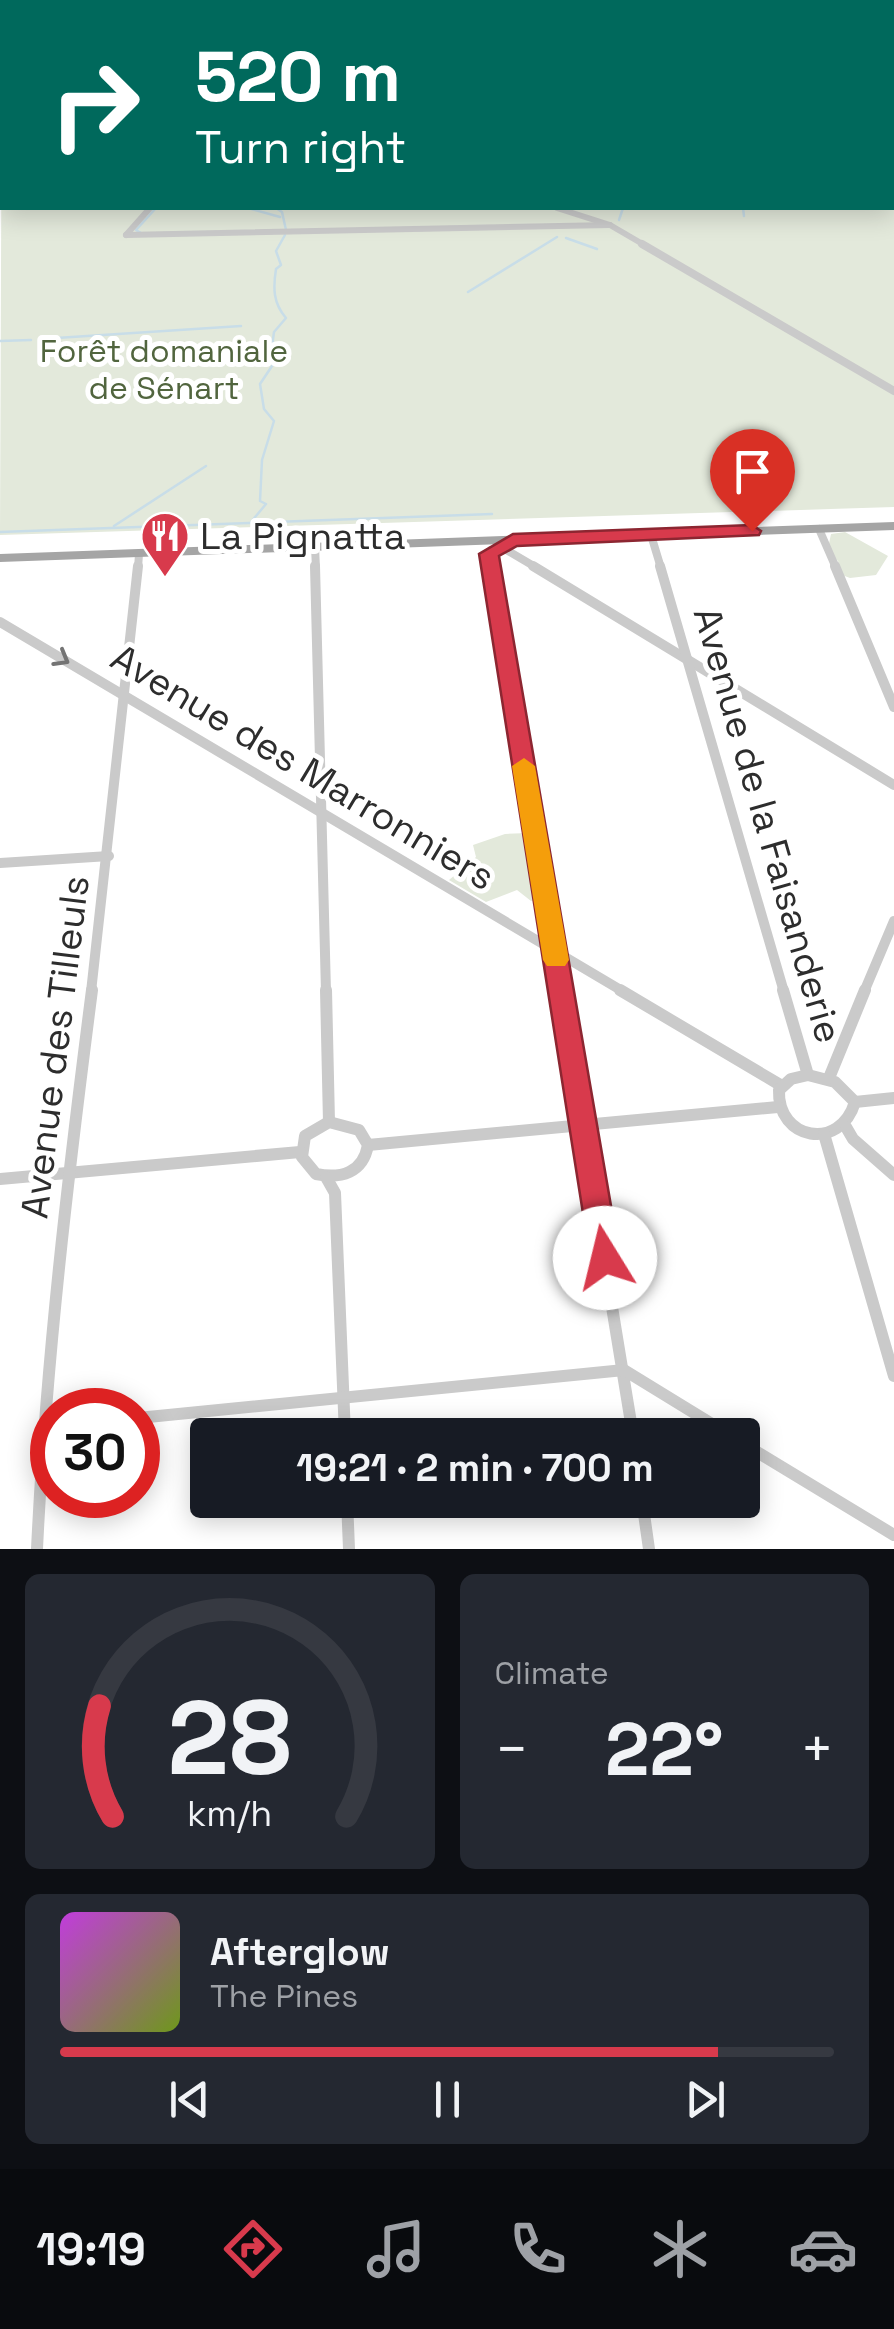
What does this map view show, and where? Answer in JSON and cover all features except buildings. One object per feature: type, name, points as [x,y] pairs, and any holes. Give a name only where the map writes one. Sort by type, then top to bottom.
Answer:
[{"type":"main road","points":[[0,558],[497,545],[894,522]]},
{"type":"main road","points":[[0,550],[894,522]]},
{"type":"street","points":[[148,210],[126,235],[610,224]]},
{"type":"street","points":[[564,210],[610,224],[894,391]]},
{"type":"street","points":[[818,529],[894,707]]},
{"type":"street","name":"Avenue de la Faisanderie","points":[[651,535],[808,1074]]},
{"type":"street","points":[[631,1418],[488,554],[497,545],[894,786]]},
{"type":"street","points":[[315,547],[330,1122]]},
{"type":"street","name":"Avenue des Tilleuls","points":[[51,1388],[68,1173],[109,856],[139,554]]},
{"type":"street","name":"Avenue des Marronniers","points":[[0,622],[782,1086]]},
{"type":"street","points":[[0,863],[109,856]]},
{"type":"street","points":[[828,1078],[894,921]]},
{"type":"street","points":[[808,1074],[839,1084],[855,1102],[846,1127],[824,1134],[790,1124],[778,1107],[782,1086],[808,1074]]},
{"type":"street","points":[[855,1102],[894,1098]]},
{"type":"street","points":[[368,1145],[778,1107]]},
{"type":"street","points":[[330,1122],[359,1130],[368,1145],[364,1162],[357,1169],[326,1176],[307,1168],[300,1152],[311,1130],[330,1122]]},
{"type":"street","points":[[846,1127],[894,1174]]},
{"type":"street","points":[[824,1134],[894,1376]]},
{"type":"street","points":[[0,1178],[300,1152]]},
{"type":"street","points":[[326,1176],[335,1193],[345,1418]]},
{"type":"street","points":[[160,1416],[624,1370],[702,1418]]},
{"type":"street","points":[[760,1454],[894,1535]]},
{"type":"street","name":"Avenue des Tilleuls","points":[[37,1549],[40,1518]]},
{"type":"street","points":[[348,1518],[349,1549]]},
{"type":"street","points":[[645,1518],[649,1549]]},
{"type":"green space","name":"Forêt domaniale de Sénart","points":[[1,210],[894,210],[894,507],[0,535]]},
{"type":"green space","points":[[845,532],[888,556],[876,575],[842,575],[838,561],[827,553],[831,534]]},
{"type":"green space","points":[[528,833],[540,899],[531,901],[517,890],[486,902],[449,880],[476,857],[473,845],[505,834]]},
{"type":"waterway","points":[[141,233],[136,230],[154,210]]},
{"type":"waterway","points":[[255,210],[280,217]]},
{"type":"waterway","points":[[279,210],[286,230]]},
{"type":"waterway","points":[[619,220],[622,210]]},
{"type":"waterway","points":[[743,210],[744,216]]},
{"type":"waterway","points":[[251,522],[266,504],[260,501],[262,460],[274,421],[264,409],[260,384],[278,357],[277,349],[272,347],[274,332],[286,318],[274,289],[276,269],[281,265],[276,251],[285,235]]},
{"type":"waterway","points":[[468,292],[557,237]]},
{"type":"waterway","points":[[566,238],[597,249]]},
{"type":"waterway","points":[[41,339],[241,326]]},
{"type":"waterway","points":[[0,341],[31,340]]},
{"type":"waterway","points":[[114,526],[206,466]]},
{"type":"waterway","points":[[0,532],[492,514]]},
{"type":"slow traffic","points":[[524,766],[556,960]]},
{"type":"place","name":"La Pignatta","points":[[165,578]]},
{"type":"route","points":[[605,1258],[488,554],[513,540],[752,531]]}]
